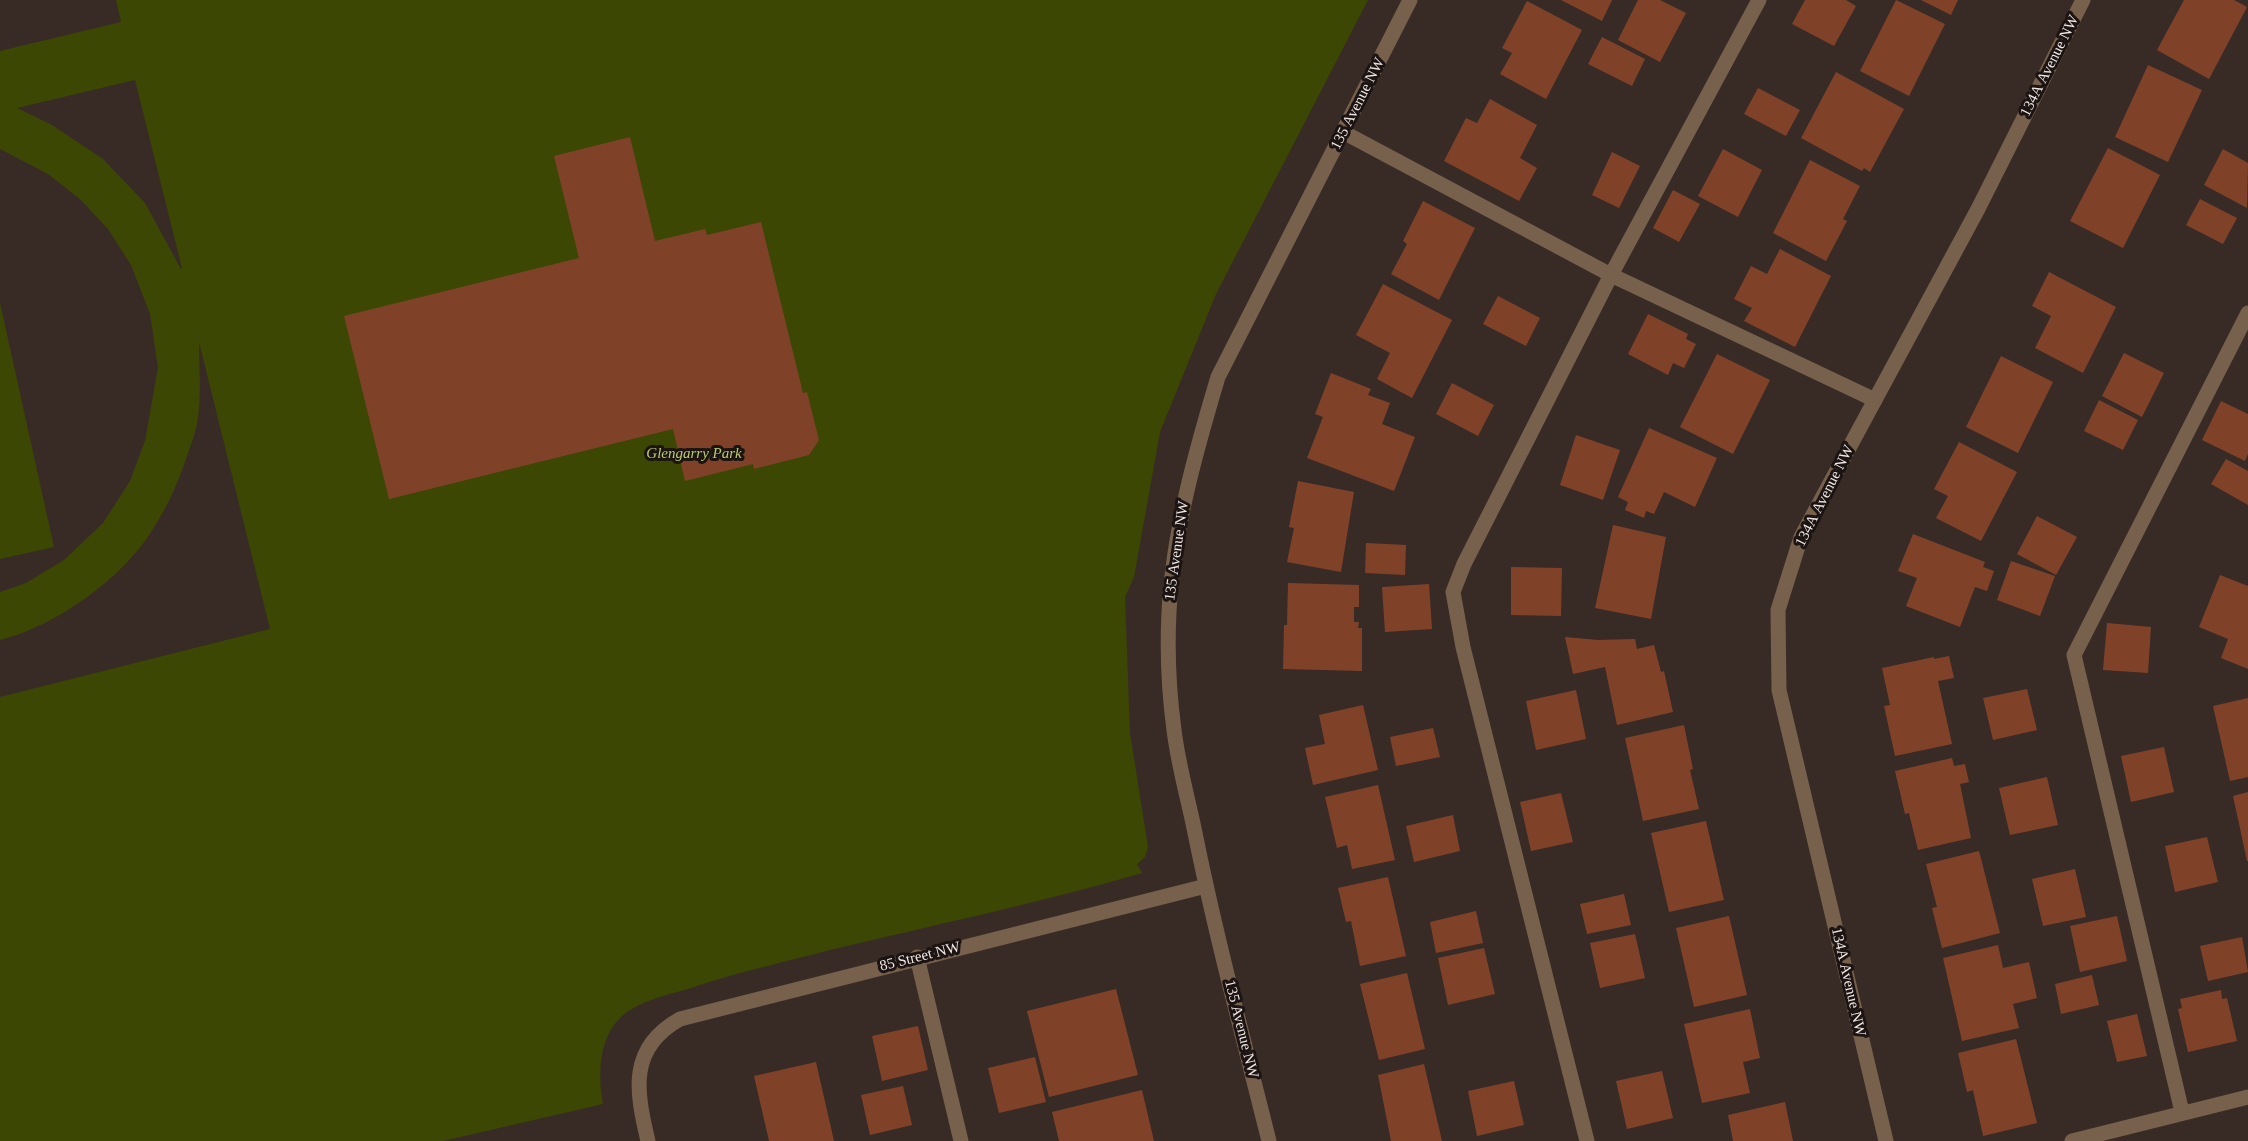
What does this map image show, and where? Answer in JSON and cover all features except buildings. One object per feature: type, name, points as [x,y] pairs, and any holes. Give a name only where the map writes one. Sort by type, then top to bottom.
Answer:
[{"type":"street","name":"135 Avenue NW","points":[[1269,1141],[1206,886],[1174,730],[1168,613],[1182,511],[1199,439],[1218,377],[1410,0]]},
{"type":"street","points":[[1587,1141],[1463,647],[1453,592],[1464,564],[1611,275],[1759,0]]},
{"type":"street","name":"134A Avenue NW","points":[[1886,1141],[1779,690],[1778,610],[1801,537],[1978,209],[2083,0]]},
{"type":"street","points":[[1343,132],[1611,275],[1875,400]]},
{"type":"street","points":[[2182,1112],[2074,655],[2248,313]]},
{"type":"street","name":"85 Street NW","points":[[648,1141],[639,1104],[640,1071],[647,1049],[662,1029],[680,1019],[917,957],[1206,886]]},
{"type":"street","points":[[917,957],[961,1141]]},
{"type":"street","points":[[2072,1141],[2248,1097]]},
{"type":"green space","name":"Glengarry Park","points":[[116,0],[1368,0],[1216,294],[1160,432],[1134,577],[1125,597],[1130,733],[1148,847],[1145,857],[1137,864],[1142,873],[1025,904],[762,967],[645,1002],[620,1018],[607,1037],[600,1070],[603,1104],[443,1141],[0,1141],[0,697],[270,629],[199,342],[200,393],[196,427],[178,481],[153,529],[124,565],[86,598],[43,624],[0,640],[0,592],[26,583],[64,560],[103,523],[130,481],[145,441],[158,368],[150,314],[131,265],[108,229],[80,199],[48,174],[0,149],[0,51],[121,22]],"holes":[[[135,80],[182,268],[145,203],[103,159],[52,125],[17,108]]]},
{"type":"green space","points":[[0,303],[54,547],[0,559]]}]
